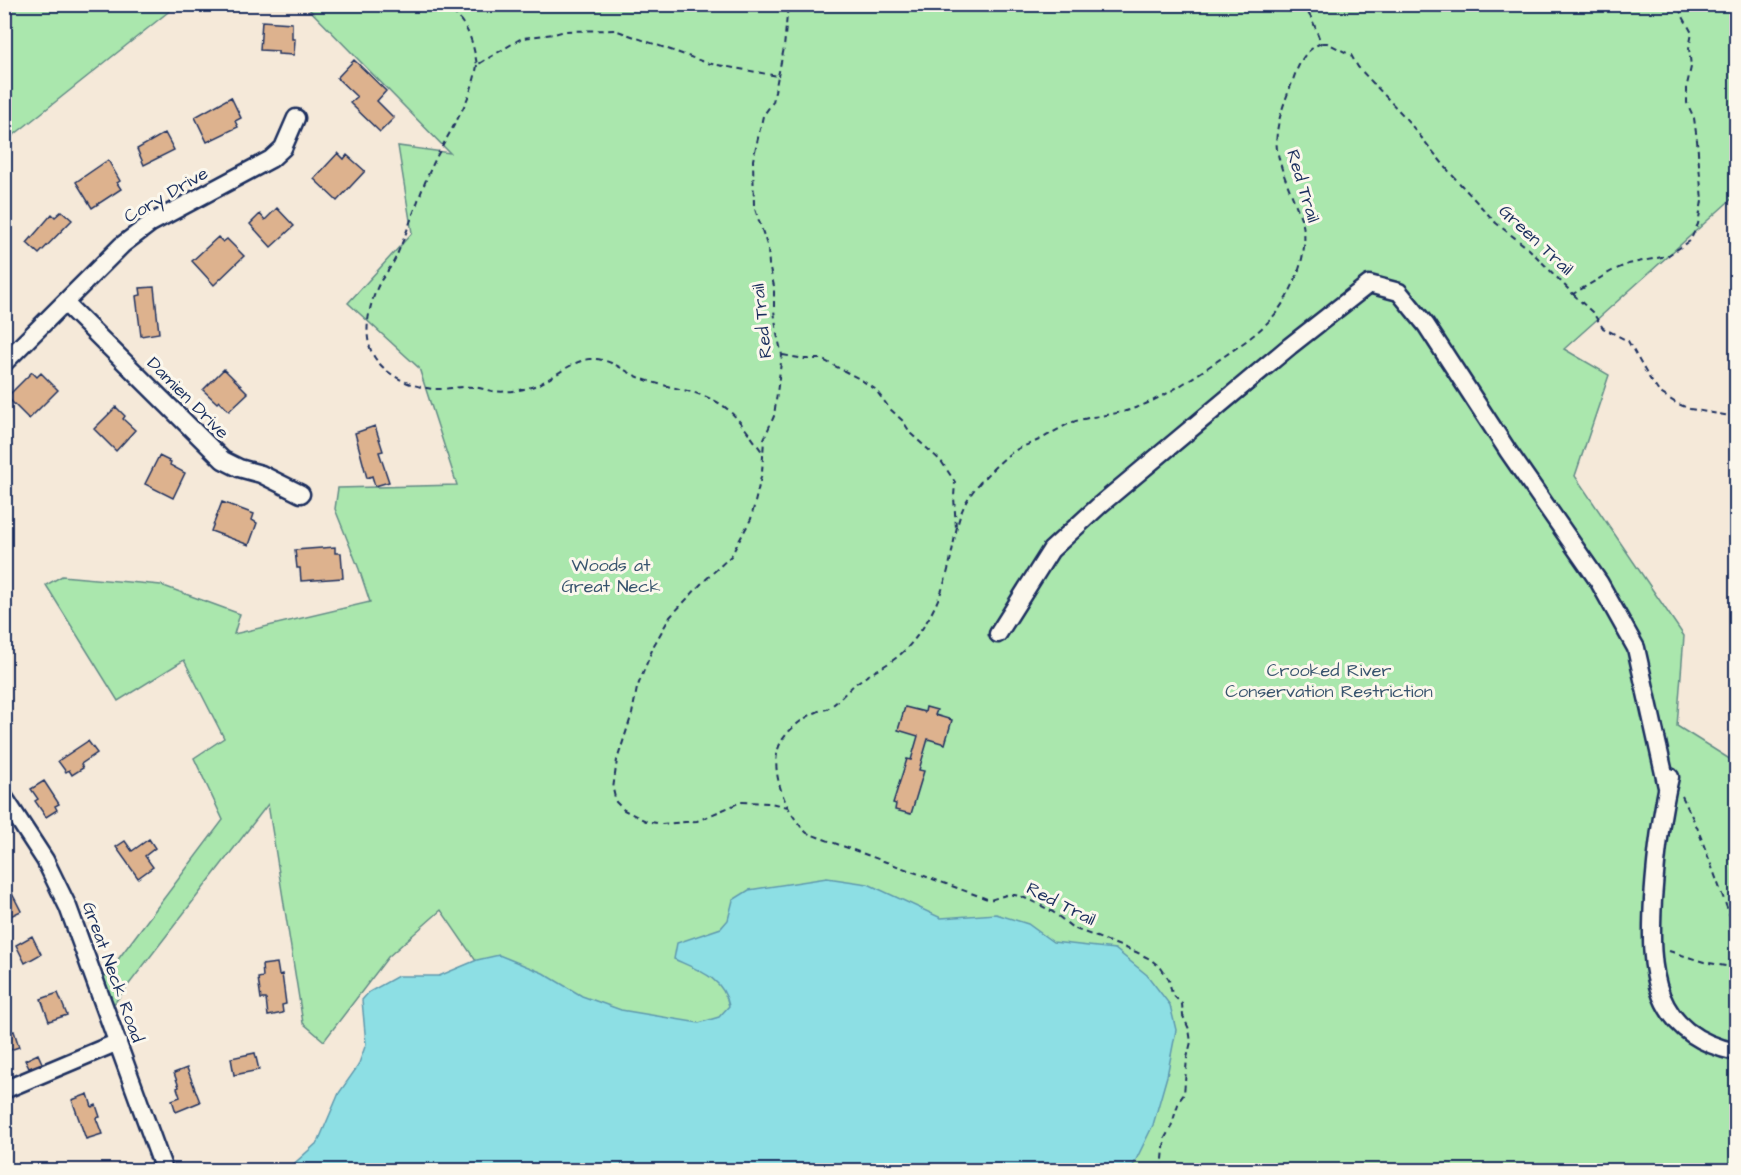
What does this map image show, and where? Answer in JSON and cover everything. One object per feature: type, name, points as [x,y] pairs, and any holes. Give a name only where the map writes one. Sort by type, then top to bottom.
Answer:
[{"type":"street","name":"Cory Drive","points":[[4,363],[122,245],[151,223],[271,159],[282,148],[296,118]]},
{"type":"street","points":[[998,633],[1051,550],[1101,504],[1290,346],[1369,284],[1399,292],[1426,325],[1508,451],[1599,582],[1636,648],[1669,780],[1656,852],[1651,946],[1655,977],[1661,996],[1670,1012],[1683,1026],[1698,1039],[1719,1048],[1737,1052]]},
{"type":"street","name":"Damien Drive","points":[[65,303],[223,460],[239,468],[261,474],[301,494]]},
{"type":"street","name":"Great Neck Road","points":[[4,797],[41,854],[63,895],[164,1170]]},
{"type":"street","points":[[4,1090],[118,1042]]},
{"type":"path","points":[[445,4],[460,18],[472,38],[477,65],[475,82],[468,100],[435,159],[393,263],[379,285],[373,302],[368,336],[371,352],[382,368],[398,378],[437,389],[477,387],[511,392],[536,385],[573,365],[590,359],[613,362],[635,376],[658,385],[700,393],[724,406],[763,453]]},
{"type":"path","name":"Red Trail","points":[[788,4],[784,48],[772,102],[763,116],[755,144],[754,206],[768,248],[774,286],[777,334],[782,355],[774,416],[764,439],[762,473],[751,519],[731,556],[700,584],[670,617],[651,652],[637,688],[632,714],[617,760],[613,789],[616,802],[624,810],[646,821],[662,824],[697,821],[741,802],[770,803],[788,807]]},
{"type":"path","points":[[1302,4],[1312,19],[1321,43]]},
{"type":"path","name":"Green Trail","points":[[1321,43],[1327,43],[1351,55],[1358,67],[1403,115],[1452,175],[1496,223],[1529,249],[1573,294],[1628,264],[1667,256],[1690,242],[1698,224],[1702,201],[1694,118],[1687,103],[1687,85],[1691,67],[1689,48],[1692,33],[1676,4]]},
{"type":"path","points":[[477,65],[522,38],[565,31],[615,30],[707,63],[778,76]]},
{"type":"path","name":"Red Trail","points":[[1162,1170],[1165,1138],[1179,1101],[1184,1094],[1187,1058],[1191,1042],[1182,1004],[1172,994],[1169,980],[1161,968],[1136,952],[1073,928],[1053,912],[1020,896],[1009,894],[990,900],[865,853],[816,838],[796,823],[788,807],[778,779],[776,757],[780,743],[786,735],[816,712],[830,708],[837,698],[847,694],[855,685],[886,666],[904,651],[925,625],[942,593],[956,528],[966,501],[1007,456],[1075,421],[1113,415],[1152,402],[1198,374],[1248,339],[1266,325],[1278,310],[1294,284],[1303,251],[1304,237],[1302,222],[1280,162],[1277,135],[1284,103],[1298,65],[1309,49],[1321,43]]},
{"type":"path","points":[[1573,294],[1593,313],[1603,328],[1628,341],[1659,392],[1690,409],[1737,417]]},
{"type":"path","points":[[782,355],[821,359],[875,389],[890,409],[903,421],[911,434],[941,461],[955,482],[956,528]]},
{"type":"path","points":[[1669,780],[1697,827],[1737,932]]},
{"type":"path","points":[[1651,946],[1704,962],[1737,968]]},
{"type":"green space","points":[[5,4],[177,4],[177,5],[5,142]]},
{"type":"green space","points":[[305,5],[1736,5],[1736,195],[1564,349],[1609,375],[1575,476],[1684,636],[1677,726],[1736,763],[1736,1170],[760,1170],[559,1082],[441,910],[388,957],[324,1041],[303,1023],[268,804],[113,1005],[104,978],[223,820],[194,758],[224,738],[184,660],[118,701],[46,585],[62,576],[161,585],[240,614],[234,634],[370,602],[335,509],[338,488],[457,485],[419,368],[348,303],[412,233],[398,146],[450,153]]},
{"type":"water","points":[[827,878],[868,884],[941,918],[996,914],[1028,924],[1053,942],[1115,949],[1147,975],[1170,1005],[1176,1030],[1167,1076],[1153,1125],[1131,1170],[287,1170],[318,1142],[339,1093],[358,1066],[366,1044],[362,1000],[369,992],[398,976],[439,976],[477,960],[499,955],[543,973],[582,996],[621,1010],[699,1023],[719,1017],[729,1006],[726,996],[715,981],[674,959],[677,943],[721,928],[728,920],[733,900],[749,890]]},
{"type":"building","points":[[262,21],[292,23],[292,39],[295,39],[294,55],[260,50]]},
{"type":"building","points":[[354,60],[386,91],[377,101],[394,118],[380,132],[350,103],[357,97],[337,78]]},
{"type":"building","points":[[231,97],[241,118],[235,121],[238,127],[207,142],[195,117]]},
{"type":"building","points":[[165,133],[174,150],[144,165],[137,149]]},
{"type":"building","points":[[338,153],[344,159],[347,155],[365,171],[337,201],[314,179]]},
{"type":"building","points":[[108,160],[120,181],[117,183],[121,189],[92,208],[76,182]]},
{"type":"building","points":[[277,208],[294,226],[271,247],[250,224],[260,214],[265,220]]},
{"type":"building","points":[[62,211],[72,220],[39,254],[27,243],[52,214],[55,217]]},
{"type":"building","points":[[218,237],[223,242],[227,239],[244,256],[214,285],[192,261]]},
{"type":"building","points":[[154,287],[159,333],[141,336],[136,296],[141,295],[140,288]]},
{"type":"building","points":[[224,369],[248,393],[229,411],[203,390]]},
{"type":"building","points":[[32,372],[37,377],[41,373],[58,390],[29,419],[7,397]]},
{"type":"building","points":[[116,407],[125,416],[123,419],[135,430],[116,451],[94,429]]},
{"type":"building","points":[[375,426],[383,451],[379,452],[389,482],[375,486],[372,476],[367,478],[355,433]]},
{"type":"building","points":[[159,456],[185,473],[173,498],[145,484]]},
{"type":"building","points":[[222,502],[254,514],[252,520],[257,523],[249,545],[211,531]]},
{"type":"building","points":[[335,547],[335,553],[341,553],[343,578],[301,581],[295,550]]},
{"type":"building","points":[[905,707],[925,712],[926,707],[937,710],[935,715],[952,720],[945,744],[928,739],[919,770],[924,771],[911,814],[895,810],[896,804],[893,803],[907,759],[911,760],[918,736],[898,730]]},
{"type":"building","points":[[88,741],[97,753],[81,764],[83,768],[72,775],[69,770],[66,772],[58,761]]},
{"type":"building","points":[[44,781],[59,804],[55,806],[57,810],[46,817],[35,801],[38,799],[31,789]]},
{"type":"building","points":[[149,839],[155,848],[145,856],[153,867],[138,878],[116,847],[125,841],[132,851]]},
{"type":"building","points":[[4,878],[21,911],[4,919]]},
{"type":"building","points":[[32,936],[41,954],[25,963],[16,945]]},
{"type":"building","points":[[277,963],[279,975],[282,974],[286,1004],[282,1005],[283,1013],[268,1016],[266,999],[261,999],[258,978],[263,977],[262,965]]},
{"type":"building","points":[[58,993],[67,1015],[49,1021],[41,999]]},
{"type":"building","points":[[14,1031],[19,1047],[4,1052],[4,1034]]},
{"type":"building","points":[[255,1053],[259,1070],[234,1075],[231,1058]]},
{"type":"building","points":[[38,1054],[42,1063],[29,1068],[25,1060]]},
{"type":"building","points":[[187,1068],[200,1102],[176,1112],[172,1100],[180,1097],[174,1073]]},
{"type":"building","points":[[88,1094],[92,1107],[96,1105],[100,1117],[96,1118],[102,1134],[86,1139],[72,1100]]},
{"type":"park label","name":"Woods at Great Neck","points":[[611,575]]},
{"type":"park label","name":"Crooked River Conservation Restriction","points":[[1329,680]]}]
